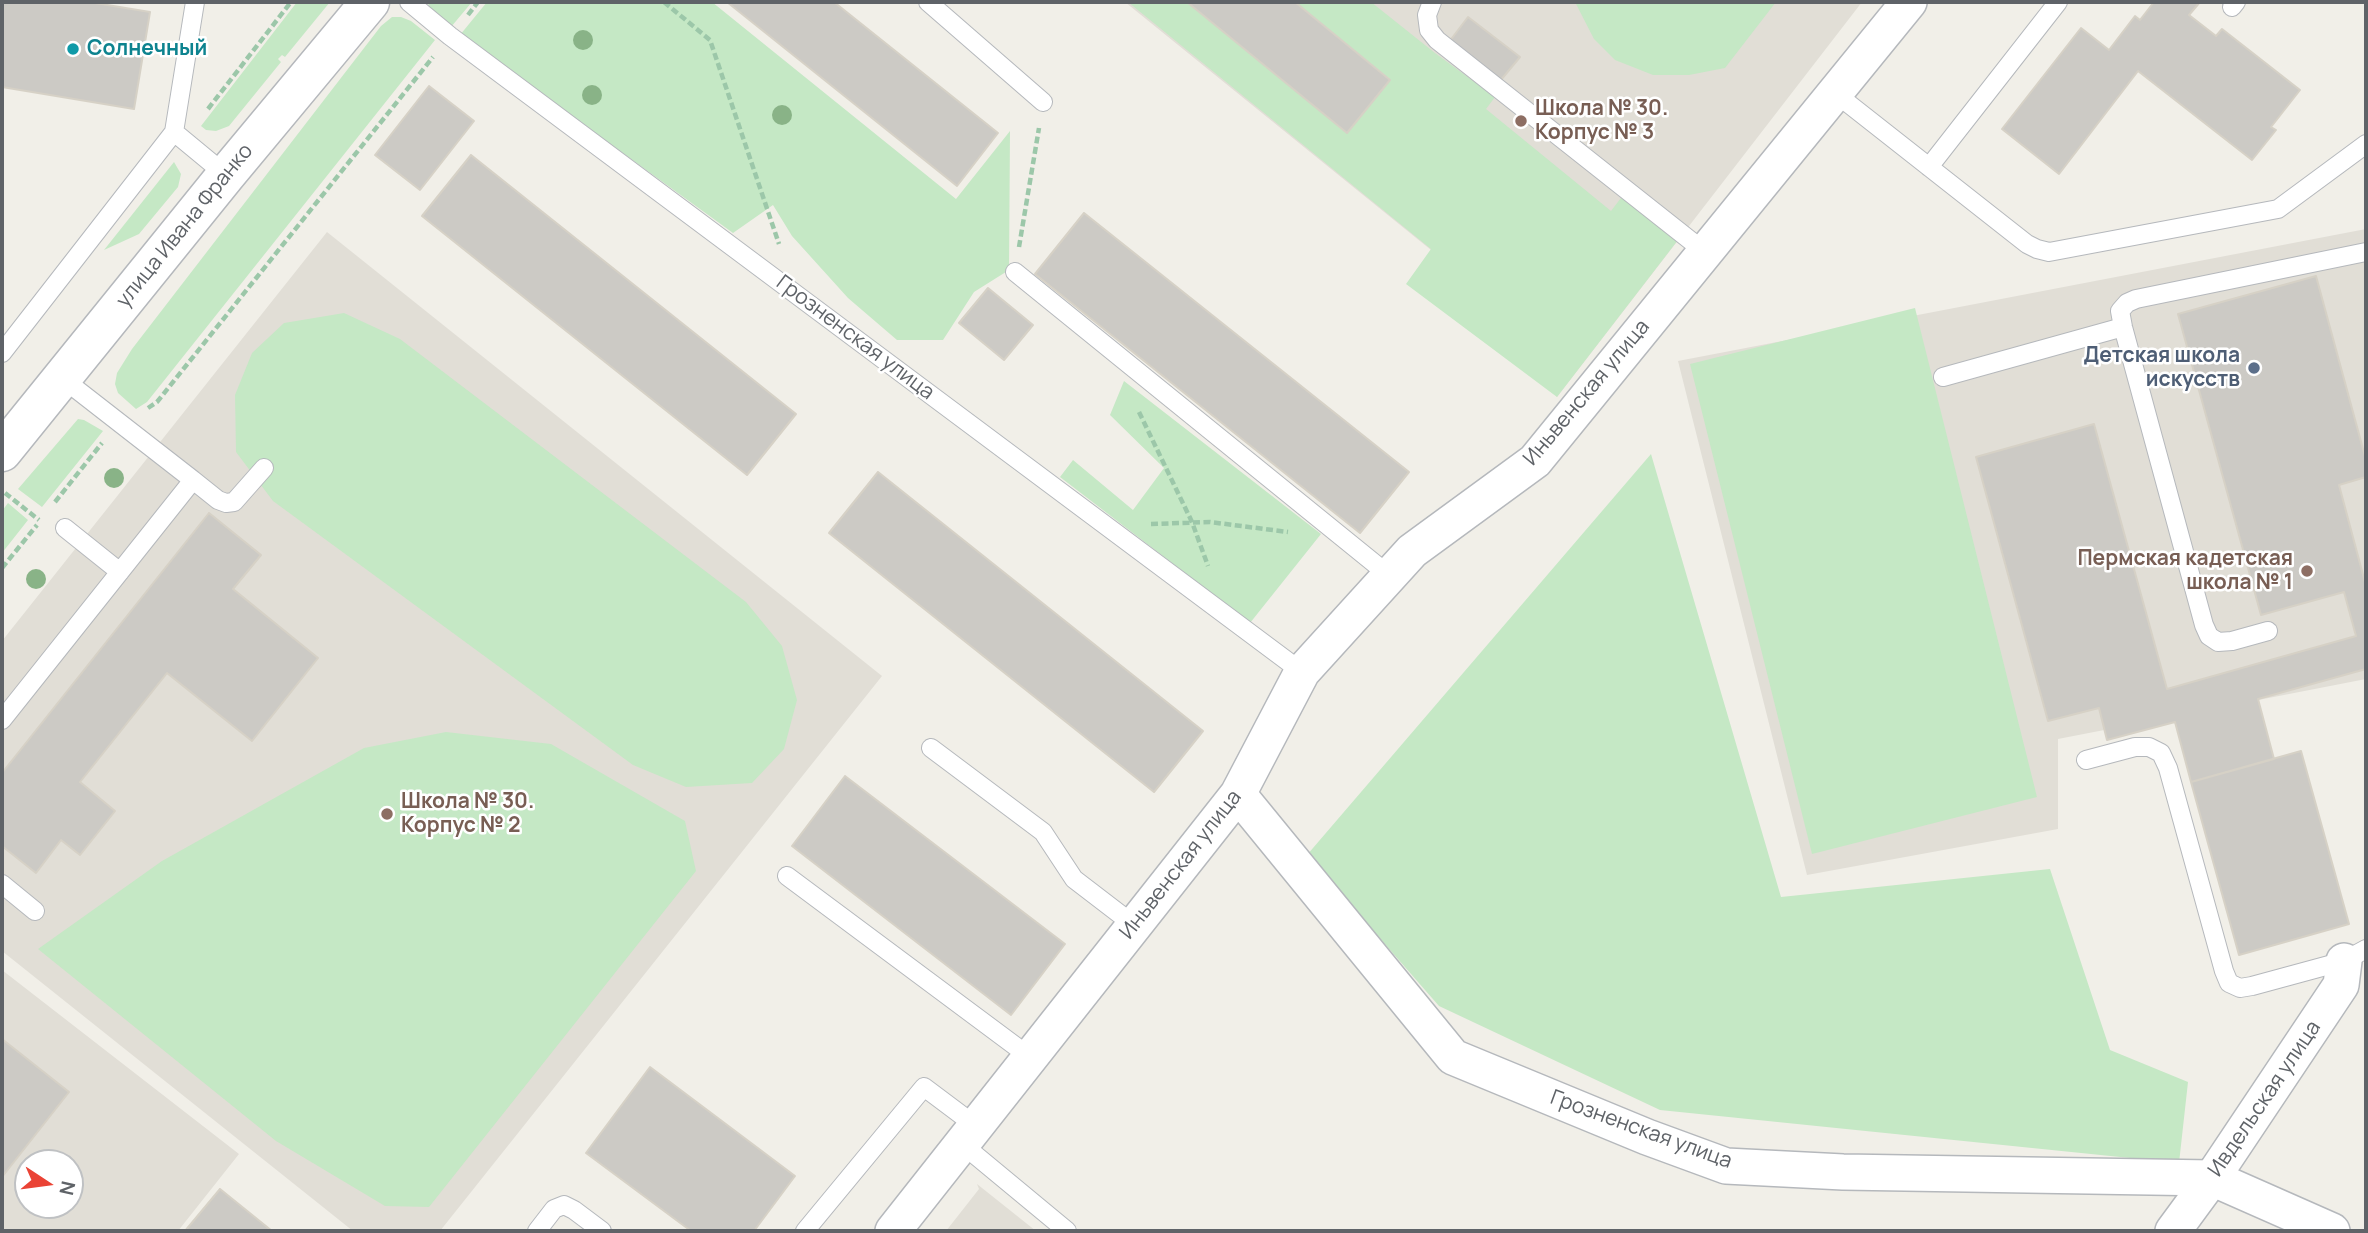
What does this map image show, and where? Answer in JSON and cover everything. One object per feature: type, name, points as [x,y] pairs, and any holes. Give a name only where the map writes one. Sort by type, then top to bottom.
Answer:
[{"type":"street","name":"улица Ивана Франко","points":[[2,452],[370,2]]},
{"type":"street","name":"Иньвенская улица","points":[[893,1231],[1238,794],[1303,672],[1412,551],[1535,461],[1909,2]]},
{"type":"street","name":"Грозненская улица","points":[[1238,794],[1453,1057],[1647,1137],[1726,1166],[1843,1172],[2212,1178],[2332,1231]]},
{"type":"street","name":"Ивдельская улица","points":[[2174,1231],[2341,985],[2355,955]]},
{"type":"lane","points":[[2,353],[174,132],[195,2]]},
{"type":"lane","name":"Грозненская улица","points":[[409,2],[450,36],[1303,672]]},
{"type":"lane","points":[[928,2],[1043,102]]},
{"type":"lane","points":[[1433,2],[1427,16],[1429,30],[1437,40],[1705,252]]},
{"type":"lane","points":[[1929,167],[2058,2]]},
{"type":"lane","points":[[1835,93],[2028,244],[2049,252],[2278,209],[2366,144]]},
{"type":"lane","points":[[174,132],[226,175]]},
{"type":"lane","points":[[2268,631],[2232,641],[2218,642],[2209,636],[2120,311],[2127,303],[2136,299],[2366,252]]},
{"type":"lane","points":[[1015,272],[1390,576]]},
{"type":"lane","points":[[1943,377],[2123,327]]},
{"type":"lane","points":[[62,378],[218,500],[234,502],[264,468]]},
{"type":"lane","points":[[2,720],[193,480]]},
{"type":"lane","points":[[65,528],[120,572]]},
{"type":"lane","points":[[2087,760],[2134,747],[2149,747],[2161,753],[2168,768],[2224,971],[2230,983],[2239,988],[2252,986],[2355,955]]},
{"type":"lane","points":[[931,748],[1043,832],[1074,879],[1134,925]]},
{"type":"lane","points":[[787,876],[1030,1057]]},
{"type":"lane","points":[[2,884],[35,911]]},
{"type":"lane","points":[[805,1231],[924,1087],[1067,1231]]},
{"type":"lane","points":[[537,1231],[554,1209],[564,1205],[603,1231]]},
{"type":"path","points":[[54,503],[106,438],[157,402],[478,2]]},
{"type":"path","points":[[664,2],[710,40],[796,294]]},
{"type":"path","points":[[1015,272],[1043,102]]},
{"type":"path","points":[[1128,363],[1127,394],[1144,419],[1192,522],[1227,616]]},
{"type":"path","points":[[5,493],[40,521]]},
{"type":"path","points":[[2,568],[45,514]]},
{"type":"path","points":[[1113,531],[1146,524],[1192,522],[1308,534],[1330,527]]},
{"type":"shaded area","name":"Школа № 30. Корпус № 3","points":[[1125,2],[1862,2],[1557,397],[1431,250]]},
{"type":"shaded area","points":[[2366,229],[2366,679],[2058,739],[2058,829],[1807,875],[1678,361]]},
{"type":"shaded area","name":"Школа № 30. Корпус № 2","points":[[327,232],[882,676],[440,1231],[353,1231],[2,951],[2,641]]},
{"type":"shaded area","points":[[2,970],[239,1154],[178,1231],[2,1231]]},
{"type":"shaded area","points":[[977,1184],[1036,1231],[946,1231],[979,1189]]},
{"type":"green space","points":[[297,2],[330,2],[285,57],[282,55],[278,59],[281,62],[229,126],[216,131],[206,130],[201,126]]},
{"type":"green space","points":[[427,2],[472,2],[451,27]]},
{"type":"green space","points":[[487,2],[712,2],[956,199],[1010,131],[1009,270],[974,292],[943,340],[897,340],[848,298],[792,236],[773,205],[733,233],[460,35]]},
{"type":"green space","points":[[1128,2],[1187,2],[1347,133],[1390,79],[1295,2],[1371,2],[1495,97],[1486,109],[1611,211],[1624,194],[1678,240],[1557,397],[1406,284],[1431,249]]},
{"type":"green space","points":[[1575,2],[1776,2],[1725,68],[1689,75],[1653,75],[1615,60],[1594,39]]},
{"type":"green space","points":[[392,17],[411,21],[435,40],[147,402],[136,409],[118,393],[115,384],[117,373],[132,349],[381,26]]},
{"type":"green space","points":[[174,162],[181,174],[178,187],[139,234],[104,250]]},
{"type":"green space","points":[[1915,308],[2037,797],[1812,854],[1690,364]]},
{"type":"green space","points":[[344,313],[400,339],[746,602],[782,646],[797,700],[784,749],[752,783],[686,787],[633,765],[273,501],[236,452],[235,395],[252,353],[284,323]]},
{"type":"green space","points":[[1124,381],[1321,534],[1250,623],[1060,477],[1073,460],[1133,510],[1164,468],[1110,415]]},
{"type":"green space","points":[[78,419],[103,431],[42,507],[18,489]]},
{"type":"green space","points":[[1651,454],[1781,897],[2050,869],[2110,1050],[2188,1082],[2179,1163],[1660,1110],[1439,1006],[1307,855]]},
{"type":"green space","points":[[8,503],[28,520],[2,553],[2,511]]},
{"type":"green space","points":[[446,732],[551,744],[685,821],[696,871],[429,1207],[385,1206],[276,1141],[38,949],[162,861],[364,748]]},
{"type":"building","name":"Солнечный","points":[[2,2],[89,2],[150,12],[134,109],[2,87]]},
{"type":"building","points":[[727,2],[834,2],[998,133],[957,186]]},
{"type":"building","points":[[1187,2],[1295,2],[1390,80],[1347,133]]},
{"type":"building","points":[[2154,2],[2200,2],[2189,15],[2216,36],[2222,29],[2300,90],[2271,127],[2276,130],[2252,160],[2138,71],[2059,174],[2002,129],[2081,28],[2109,50],[2135,16],[2140,20]]},
{"type":"building","points":[[1468,17],[1520,57],[1500,81],[1449,42]]},
{"type":"building","points":[[429,86],[474,121],[420,190],[375,155]]},
{"type":"building","points":[[471,155],[796,414],[747,475],[422,216]]},
{"type":"building","points":[[1084,213],[1409,472],[1360,533],[1035,274]]},
{"type":"building","points":[[2316,276],[2366,460],[2366,477],[2339,485],[2366,586],[2366,669],[2258,699],[2274,759],[2191,782],[2175,722],[2107,740],[2099,708],[2048,721],[1976,457],[2094,424],[2167,689],[2356,636],[2344,592],[2261,615],[2178,314]]},
{"type":"building","points":[[988,288],[1033,325],[1004,360],[959,323]]},
{"type":"building","points":[[878,472],[1203,731],[1154,792],[829,533]]},
{"type":"building","points":[[209,513],[261,555],[233,589],[318,658],[252,741],[167,673],[80,782],[115,811],[80,855],[61,840],[36,873],[2,846],[2,773]]},
{"type":"building","points":[[2301,751],[2349,924],[2239,955],[2191,782]]},
{"type":"building","points":[[845,776],[1065,944],[1011,1015],[792,846]]},
{"type":"building","points":[[2,1039],[69,1092],[24,1149],[14,1149],[14,1162],[2,1177]]},
{"type":"building","points":[[650,1067],[795,1176],[754,1231],[691,1231],[586,1153]]},
{"type":"building","points":[[220,1189],[272,1231],[185,1231]]},
{"type":"place","name":"Солнечный","points":[[73,49]]},
{"type":"place","name":"Школа № 30. Корпус № 3","points":[[1521,121]]},
{"type":"place","name":"Детская школа искусств","points":[[2254,368]]},
{"type":"place","name":"Пермская кадетская школа № 1","points":[[2307,571]]},
{"type":"place","name":"Школа № 30. Корпус № 2","points":[[387,814]]}]
